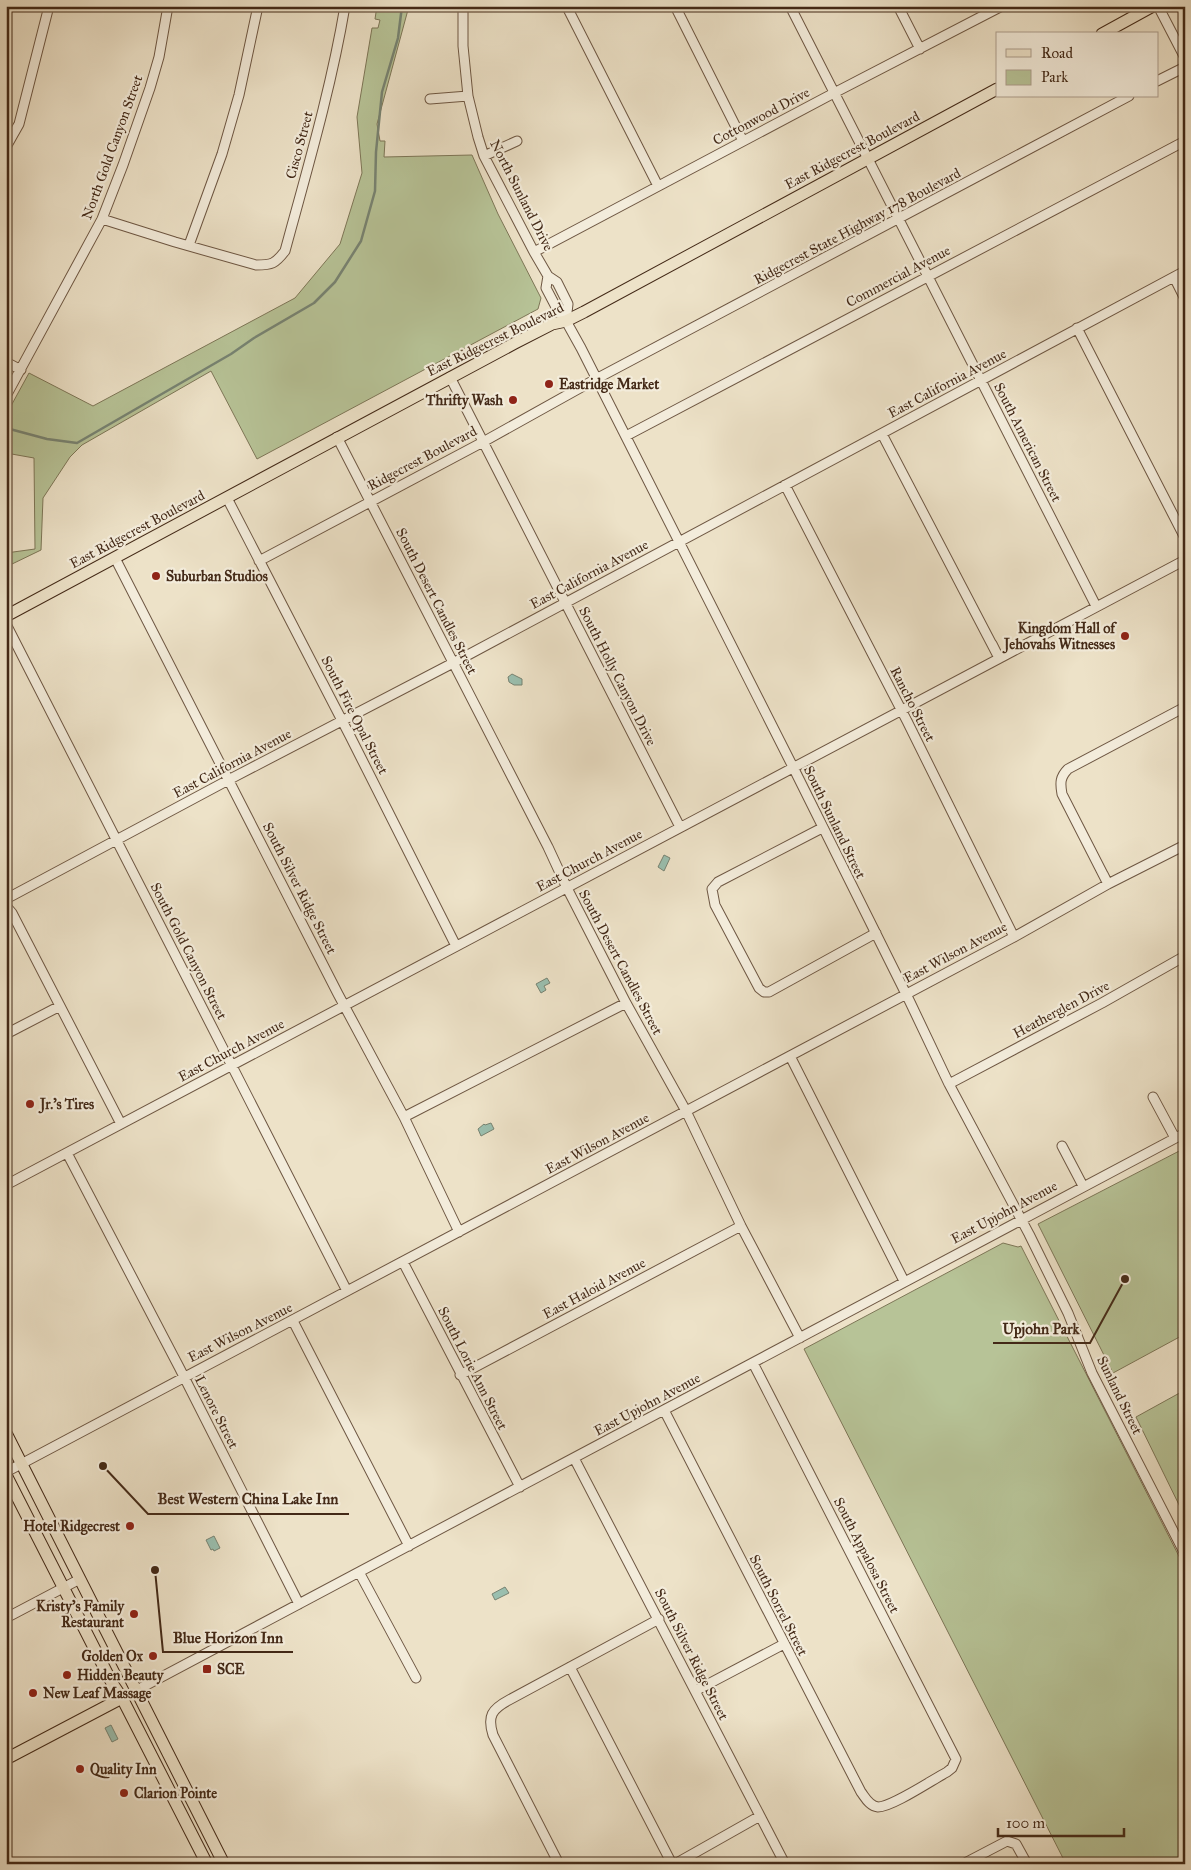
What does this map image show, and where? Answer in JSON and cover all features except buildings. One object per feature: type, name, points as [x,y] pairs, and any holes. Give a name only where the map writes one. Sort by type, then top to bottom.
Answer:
[{"type":"main road","points":[[1106,32],[1153,6]]},
{"type":"main road","name":"East Ridgecrest Boulevard","points":[[6,616],[337,437],[552,324],[566,321],[996,90]]},
{"type":"main road","points":[[6,1433],[223,1863]]},
{"type":"main road","points":[[6,1473],[112,1683],[122,1698],[207,1864]]},
{"type":"main road","points":[[6,1760],[122,1698]]},
{"type":"street","points":[[6,147],[19,124],[49,6]]},
{"type":"street","name":"North Gold Canyon Street","points":[[6,396],[102,219],[150,88],[168,6]]},
{"type":"street","points":[[102,219],[166,240],[189,245],[222,154],[236,103],[258,6]]},
{"type":"street","name":"Cisco Street","points":[[189,245],[251,264],[270,265],[277,261],[285,251],[319,128],[338,50],[345,6]]},
{"type":"street","name":"North Sunland Drive","points":[[463,6],[462,46],[468,96],[484,156],[534,252],[548,276],[557,282],[568,304],[566,321]]},
{"type":"street","points":[[675,6],[743,141]]},
{"type":"street","name":"South American Street","points":[[790,6],[1096,606]]},
{"type":"street","points":[[898,6],[920,49]]},
{"type":"street","name":"Cottonwood Drive","points":[[534,252],[1002,6]]},
{"type":"street","points":[[1158,6],[1185,58]]},
{"type":"street","points":[[568,9],[658,186]]},
{"type":"street","points":[[1158,80],[1185,66]]},
{"type":"street","points":[[430,99],[468,96]]},
{"type":"street","name":"Ridgecrest State Highway 178 Boulevard","points":[[596,378],[1125,98]]},
{"type":"street","points":[[484,156],[517,140]]},
{"type":"street","name":"Commercial Avenue","points":[[626,436],[1185,141]]},
{"type":"street","name":"East California Avenue","points":[[6,900],[1185,271]]},
{"type":"street","points":[[1174,277],[1185,299]]},
{"type":"street","points":[[566,321],[626,436]]},
{"type":"street","points":[[1077,328],[1185,538]]},
{"type":"street","points":[[6,362],[21,370]]},
{"type":"street","name":"South Holly Canyon Drive","points":[[450,377],[680,827]]},
{"type":"street","name":"Ridgecrest Boulevard","points":[[259,561],[483,442],[596,378]]},
{"type":"street","points":[[882,434],[999,658]]},
{"type":"street","name":"South Sunland Street","points":[[626,436],[876,933],[949,1084],[1021,1219]]},
{"type":"street","name":"South Desert Candles Street","points":[[337,437],[548,846],[567,888],[626,1003],[686,1111],[741,1226],[800,1338]]},
{"type":"street","name":"Rancho Street","points":[[785,485],[902,711],[1014,937]]},
{"type":"street","name":"South Fire Opal Street","points":[[227,498],[456,946]]},
{"type":"street","name":"South Silver Ridge Street","points":[[115,558],[344,1006],[404,1117],[459,1232]]},
{"type":"street","name":"East Church Avenue","points":[[6,1185],[1185,560]]},
{"type":"street","name":"South Gold Canyon Street","points":[[6,624],[347,1291]]},
{"type":"street","points":[[1108,884],[1062,794],[1060,780],[1062,775],[1068,769],[1185,707]]},
{"type":"street","points":[[822,828],[718,882],[712,889],[715,905],[759,988],[769,992],[876,933]]},
{"type":"street","name":"East Wilson Avenue","points":[[6,1473],[1014,937],[1108,884],[1185,845]]},
{"type":"street","points":[[6,906],[11,911],[121,1124]]},
{"type":"street","name":"Heatherglen Drive","points":[[949,1084],[1102,1003],[1185,956]]},
{"type":"street","points":[[404,1117],[626,1003]]},
{"type":"street","points":[[6,1034],[60,1006]]},
{"type":"street","points":[[790,1056],[904,1280]]},
{"type":"street","points":[[1153,1097],[1175,1138]]},
{"type":"street","name":"East Upjohn Avenue","points":[[122,1698],[800,1338],[904,1280],[1185,1133]]},
{"type":"street","points":[[1062,1146],[1083,1186]]},
{"type":"street","name":"Lenore Street","points":[[67,1153],[184,1377],[299,1604]]},
{"type":"street","name":"Sunland Street","points":[[1021,1219],[1068,1313],[1092,1373],[1185,1554]]},
{"type":"street","name":"East Haloid Avenue","points":[[460,1374],[741,1226]]},
{"type":"street","name":"South Lorie Ann Street","points":[[403,1262],[520,1486]]},
{"type":"street","points":[[293,1321],[409,1546]]},
{"type":"street","name":"South Appalosa Street","points":[[753,1363],[956,1759],[952,1768],[947,1772],[889,1804],[877,1807]]},
{"type":"street","name":"South Sorrel Street","points":[[664,1410],[861,1792],[871,1805],[877,1807]]},
{"type":"street","name":"South Silver Ridge Street","points":[[574,1458],[659,1619],[784,1864]]},
{"type":"street","points":[[360,1572],[416,1678]]},
{"type":"street","points":[[6,1618],[80,1578]]},
{"type":"street","points":[[559,1864],[493,1735],[491,1728],[492,1713],[500,1705],[659,1619]]},
{"type":"street","points":[[695,1692],[784,1644]]},
{"type":"street","points":[[570,1667],[673,1864],[760,1816]]},
{"type":"street","points":[[963,1864],[1007,1841],[1016,1844],[1027,1864]]},
{"type":"green space","points":[[377,6],[409,6],[377,124],[380,141],[385,141],[384,157],[472,155],[498,214],[541,298],[538,309],[257,459],[211,371],[82,445],[70,457],[43,498],[41,550],[10,565],[6,558],[6,553],[35,549],[34,458],[6,453],[6,415],[29,373],[93,406],[295,298],[340,244],[362,173],[357,117],[372,28],[378,28],[380,20],[375,19]]},
{"type":"green space","points":[[1185,1148],[1185,1334],[1113,1373],[1038,1224]]},
{"type":"green space","points":[[1003,1243],[1021,1246],[1185,1568],[1185,1864],[1066,1864],[804,1349]]},
{"type":"green space","points":[[1185,1390],[1185,1517],[1136,1417]]},
{"type":"shaded area","points":[[512,674],[522,679],[522,685],[514,685],[509,682],[508,677]]},
{"type":"shaded area","points":[[664,855],[670,858],[664,871],[658,867]]},
{"type":"shaded area","points":[[547,978],[550,983],[544,986],[546,990],[541,993],[536,984]]},
{"type":"shaded area","points":[[491,1123],[494,1129],[481,1136],[478,1129],[484,1124]]},
{"type":"shaded area","points":[[214,1536],[220,1548],[214,1551],[213,1549],[211,1550],[206,1540]]},
{"type":"shaded area","points":[[505,1587],[509,1593],[495,1600],[492,1594]]},
{"type":"shaded area","points":[[111,1725],[118,1739],[112,1742],[105,1728]]},
{"type":"waterway","points":[[6,428],[47,439],[77,443],[231,354],[254,338],[314,303],[335,282],[361,241],[375,191],[376,152],[382,92],[398,38],[402,6]]},
{"type":"place","name":"Eastridge Market","points":[[549,384]]},
{"type":"place","name":"Thrifty Wash","points":[[513,400]]},
{"type":"place","name":"Suburban Studios","points":[[156,576]]},
{"type":"place","name":"Kingdom Hall of Jehovahs Witnesses","points":[[1125,636]]},
{"type":"place","name":"Jr.'s Tires","points":[[30,1104]]},
{"type":"place","name":"Upjohn Park","points":[[1125,1279]]},
{"type":"place","name":"Best Western China Lake Inn","points":[[103,1466]]},
{"type":"place","name":"Hotel Ridgecrest","points":[[130,1526]]},
{"type":"place","name":"Blue Horizon Inn","points":[[155,1570]]},
{"type":"place","name":"Kristy's Family Restaurant","points":[[134,1614]]},
{"type":"place","name":"Golden Ox","points":[[153,1656]]},
{"type":"place","name":"SCE","points":[[207,1669]]},
{"type":"place","name":"Hidden Beauty","points":[[67,1675]]},
{"type":"place","name":"New Leaf Massage","points":[[33,1693]]},
{"type":"place","name":"Quality Inn","points":[[80,1769]]},
{"type":"place","name":"Clarion Pointe","points":[[124,1793]]}]
